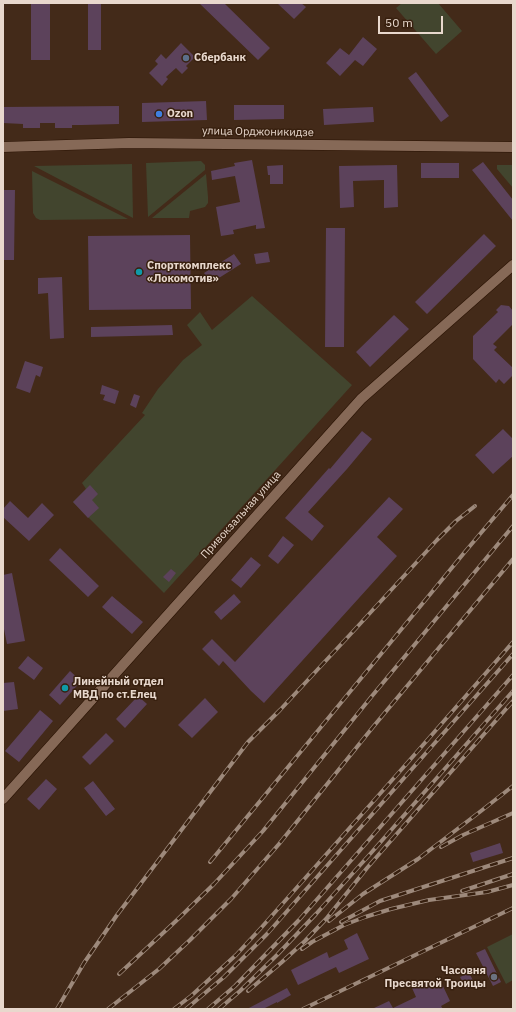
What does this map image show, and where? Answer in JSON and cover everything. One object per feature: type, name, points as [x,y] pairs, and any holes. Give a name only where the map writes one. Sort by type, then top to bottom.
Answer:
[{"type":"street","name":"улица Орджоникидзе","points":[[3,147],[129,143],[513,147]]},
{"type":"street","name":"Привокзальная улица","points":[[3,799],[361,399],[513,265]]},
{"type":"green space","points":[[402,3],[438,3],[462,31],[436,54],[396,8]]},
{"type":"green space","points":[[201,161],[205,165],[205,170],[148,217],[146,163]]},
{"type":"green space","points":[[132,164],[133,218],[34,166]]},
{"type":"green space","points":[[497,165],[513,165],[513,188],[497,169]]},
{"type":"green space","points":[[32,171],[128,219],[40,220],[36,218],[33,213]]},
{"type":"green space","points":[[206,174],[208,203],[205,207],[190,211],[189,218],[152,218]]},
{"type":"green space","points":[[252,296],[352,385],[164,593],[73,502],[86,489],[82,483],[145,415],[142,413],[158,389],[183,360],[202,345],[187,325],[200,312],[212,330]]},
{"type":"green space","points":[[513,934],[513,980],[506,984],[487,947]]},
{"type":"building","points":[[31,3],[50,3],[50,60],[31,60]]},
{"type":"building","points":[[88,3],[101,3],[101,50],[88,50]]},
{"type":"building","points":[[199,3],[224,3],[270,48],[258,60]]},
{"type":"building","points":[[277,3],[301,3],[306,7],[294,19]]},
{"type":"building","points":[[363,37],[377,49],[363,66],[355,60],[340,76],[326,63],[340,48],[349,55]]},
{"type":"building","points":[[181,43],[195,57],[186,66],[188,68],[182,74],[176,68],[166,77],[168,79],[162,86],[149,73],[158,64],[155,61],[161,54],[166,59]]},
{"type":"building","points":[[416,72],[449,116],[441,122],[408,78]]},
{"type":"building","points":[[206,101],[207,120],[142,122],[142,103]]},
{"type":"building","points":[[234,105],[284,105],[284,119],[234,120]]},
{"type":"building","points":[[119,106],[119,124],[72,125],[72,128],[55,128],[55,123],[40,123],[40,128],[23,128],[23,124],[3,123],[3,107]]},
{"type":"building","points":[[373,107],[374,122],[324,125],[323,109]]},
{"type":"building","points":[[252,160],[265,228],[256,229],[256,225],[233,230],[234,234],[221,236],[216,207],[240,202],[235,176],[212,180],[211,171],[235,166],[234,163]]},
{"type":"building","points":[[483,162],[513,200],[513,221],[472,170]]},
{"type":"building","points":[[421,163],[459,163],[459,178],[421,178]]},
{"type":"building","points":[[283,165],[283,184],[270,184],[270,175],[268,175],[267,166]]},
{"type":"building","points":[[397,165],[398,207],[384,208],[384,180],[353,181],[354,207],[340,208],[339,166]]},
{"type":"building","points":[[3,190],[15,190],[14,260],[3,260]]},
{"type":"building","points":[[326,228],[345,228],[344,347],[325,347]]},
{"type":"building","points":[[484,234],[496,246],[427,314],[415,302]]},
{"type":"building","name":"Спорткомплекс «Локомотив»","points":[[190,235],[191,309],[89,310],[88,236]]},
{"type":"building","points":[[268,252],[270,262],[256,264],[254,254]]},
{"type":"building","points":[[234,254],[241,264],[211,283],[204,273]]},
{"type":"building","points":[[62,277],[64,338],[50,339],[48,293],[38,294],[38,278]]},
{"type":"building","points":[[501,305],[509,306],[513,311],[513,324],[493,344],[497,347],[494,350],[513,368],[513,375],[504,384],[499,379],[496,383],[473,359],[473,336],[498,312],[496,310]]},
{"type":"building","points":[[394,315],[409,329],[370,367],[356,352]]},
{"type":"building","points":[[172,325],[173,335],[91,337],[91,327]]},
{"type":"building","points":[[25,361],[43,367],[40,377],[36,375],[30,393],[16,388]]},
{"type":"building","points":[[102,385],[119,391],[115,404],[103,400],[105,395],[100,394]]},
{"type":"building","points":[[134,394],[140,396],[136,408],[130,405]]},
{"type":"building","points":[[503,429],[513,439],[513,456],[493,474],[475,455]]},
{"type":"building","points":[[362,431],[372,439],[308,512],[324,526],[312,541],[285,518],[329,468],[330,469]]},
{"type":"building","points":[[90,485],[98,494],[92,500],[99,508],[88,518],[73,502]]},
{"type":"building","points":[[389,497],[403,509],[377,537],[397,556],[264,703],[223,661],[219,666],[202,649],[212,639],[235,662]]},
{"type":"building","points":[[10,501],[28,518],[42,503],[54,515],[29,541],[3,517],[3,509]]},
{"type":"building","points":[[283,536],[294,545],[278,564],[268,556]]},
{"type":"building","points":[[60,548],[99,586],[88,597],[49,560]]},
{"type":"building","points":[[251,557],[261,565],[241,588],[231,580]]},
{"type":"building","points":[[171,569],[176,573],[169,582],[163,577]]},
{"type":"building","points":[[12,573],[25,641],[7,644],[3,624],[3,575]]},
{"type":"building","points":[[234,594],[241,602],[221,620],[214,612]]},
{"type":"building","points":[[112,596],[143,622],[132,634],[102,607]]},
{"type":"building","points":[[28,656],[43,668],[34,680],[18,668]]},
{"type":"building","name":"Линейный отдел МВД по ст.Елец","points":[[70,671],[81,681],[60,705],[49,695]]},
{"type":"building","points":[[14,682],[18,709],[3,711],[3,683]]},
{"type":"building","points":[[138,696],[147,704],[125,728],[116,719]]},
{"type":"building","points":[[205,698],[218,712],[192,738],[178,725]]},
{"type":"building","points":[[40,710],[53,721],[19,762],[5,751]]},
{"type":"building","points":[[106,733],[114,741],[90,765],[82,757]]},
{"type":"building","points":[[46,779],[57,789],[39,810],[27,799]]},
{"type":"building","points":[[93,781],[115,809],[106,816],[84,788]]},
{"type":"building","points":[[500,843],[503,853],[473,862],[470,853]]},
{"type":"building","points":[[357,933],[369,959],[339,973],[336,967],[298,985],[291,970],[327,952],[329,958],[348,949],[344,940]]},
{"type":"building","points":[[485,949],[501,982],[493,986],[476,953]]},
{"type":"building","points":[[469,973],[475,984],[466,989],[460,977]]},
{"type":"building","points":[[428,980],[432,989],[442,984],[450,1001],[441,1006],[443,1009],[372,1009],[389,1001],[393,1008],[416,997],[412,988]]},
{"type":"building","points":[[287,988],[291,995],[277,1003],[263,1009],[247,1009]]},
{"type":"railway","points":[[210,862],[513,495]]},
{"type":"railway","points":[[57,1009],[84,963],[117,915],[248,742],[280,710],[437,540],[456,521],[475,506]]},
{"type":"railway","points":[[119,974],[214,884],[263,831],[372,696],[513,526]]},
{"type":"railway","points":[[108,1009],[159,969],[231,899],[279,844],[373,727],[513,559]]},
{"type":"railway","points":[[174,1009],[191,996],[236,955],[261,928],[513,642]]},
{"type":"railway","points":[[186,1009],[224,977],[267,934],[513,654]]},
{"type":"railway","points":[[208,1009],[235,986],[299,920],[513,675]]},
{"type":"railway","points":[[219,1009],[277,955],[316,914],[513,691]]},
{"type":"railway","points":[[248,991],[305,941],[326,919],[367,868],[513,701]]},
{"type":"railway","points":[[329,921],[363,894],[418,859],[513,786]]},
{"type":"railway","points":[[441,847],[463,835],[513,813]]},
{"type":"railway","points":[[341,922],[380,901],[513,858]]},
{"type":"railway","points":[[462,891],[513,874]]},
{"type":"railway","points":[[302,949],[344,925],[391,909],[429,900],[487,892],[513,885]]},
{"type":"railway","points":[[303,1009],[513,908]]},
{"type":"place","name":"Сбербанк","points":[[186,58]]},
{"type":"place","name":"Ozon","points":[[159,114]]},
{"type":"place","name":"Спорткомплекс «Локомотив»","points":[[139,272]]},
{"type":"place","name":"Линейный отдел МВД по ст.Елец","points":[[65,688]]},
{"type":"place","name":"Часовня Пресвятой Троицы","points":[[494,977]]}]
